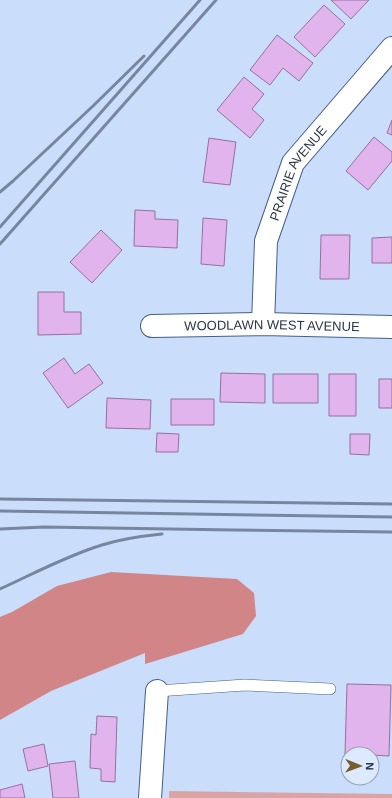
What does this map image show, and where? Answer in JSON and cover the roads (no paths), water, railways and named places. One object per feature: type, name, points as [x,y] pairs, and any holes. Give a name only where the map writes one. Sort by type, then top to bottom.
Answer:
[{"type":"street","name":"PRAIRIE AVENUE","points":[[263,324],[266,242],[293,163],[392,48]]},
{"type":"street","name":"WOODLAWN WEST AVENUE","points":[[152,326],[263,324],[392,327]]},
{"type":"street","points":[[150,798],[157,692]]},
{"type":"lane","points":[[157,692],[245,685],[330,689]]},
{"type":"railway","points":[[0,227],[200,0]]},
{"type":"railway","points":[[0,244],[216,0]]},
{"type":"railway","points":[[0,192],[93,106],[144,56]]},
{"type":"railway","points":[[0,499],[392,504]]},
{"type":"railway","points":[[0,511],[392,517]]},
{"type":"railway","points":[[0,529],[44,527],[392,532]]},
{"type":"railway","points":[[0,589],[89,549],[124,539],[162,534]]}]
